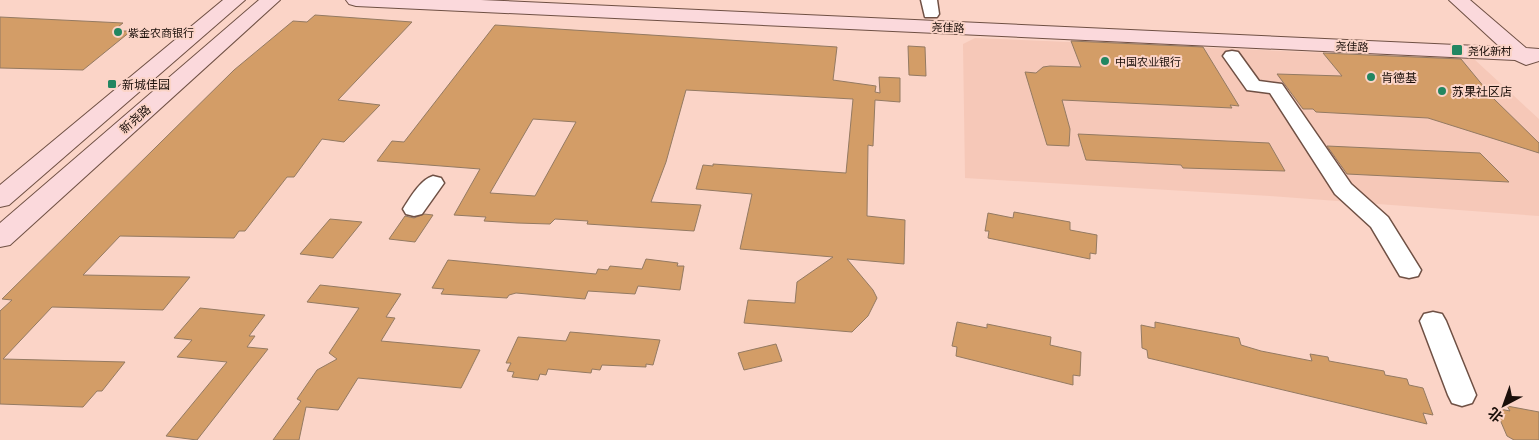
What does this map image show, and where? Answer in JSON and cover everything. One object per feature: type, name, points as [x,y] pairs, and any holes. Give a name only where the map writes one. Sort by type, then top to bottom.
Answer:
[{"type":"main road","name":"新尧路","points":[[0,199],[235,0]]},
{"type":"main road","name":"新尧路","points":[[0,238],[270,0]]},
{"type":"main road","name":"尧佳路","points":[[356,0],[1527,49]]},
{"type":"main road","name":"尧佳路","points":[[626,0],[930,7],[1291,30],[1527,49]]},
{"type":"main road","points":[[1458,0],[1527,49],[1539,73]]},
{"type":"street","points":[[1232,56],[1253,86],[1276,88],[1343,189],[1380,222],[1409,270]]},
{"type":"street","points":[[414,209],[434,183]]},
{"type":"street","points":[[1433,321],[1462,395]]},
{"type":"shaded area","points":[[975,38],[1474,59],[1539,119],[1539,216],[1270,196],[965,178],[963,44]]},
{"type":"building","points":[[315,15],[412,22],[338,100],[380,105],[344,142],[322,139],[294,177],[287,177],[245,231],[239,231],[234,238],[120,236],[83,275],[190,277],[163,310],[52,307],[3,359],[125,362],[102,391],[97,391],[83,407],[0,404],[0,311],[12,300],[2,299],[234,70],[293,21],[307,22]]},
{"type":"building","points":[[0,17],[123,23],[113,31],[131,31],[83,70],[0,68]]},
{"type":"building","points":[[495,25],[837,47],[833,80],[876,86],[875,92],[880,93],[879,77],[900,78],[900,102],[875,100],[873,146],[868,145],[867,216],[905,220],[904,264],[847,259],[873,290],[877,298],[868,316],[852,332],[744,323],[748,300],[795,303],[797,282],[833,257],[740,249],[752,194],[696,189],[703,165],[713,166],[713,164],[846,173],[853,99],[686,90],[666,162],[651,202],[701,205],[694,231],[587,224],[588,221],[555,219],[550,224],[484,221],[486,217],[454,215],[480,169],[377,161],[392,141],[404,142]],"holes":[[[533,119],[576,122],[535,196],[490,193]]]},
{"type":"building","points":[[1071,41],[1203,47],[1239,106],[1230,105],[1232,108],[1062,100],[1070,129],[1069,146],[1047,145],[1025,72],[1036,73],[1043,67],[1050,66],[1081,67]]},
{"type":"building","points":[[908,46],[925,47],[926,76],[909,75]]},
{"type":"building","points":[[1323,53],[1461,59],[1494,99],[1539,143],[1539,153],[1428,118],[1316,112],[1313,109],[1303,109],[1277,74],[1342,76]]},
{"type":"building","points":[[1078,134],[1269,143],[1285,171],[1183,168],[1181,165],[1086,160]]},
{"type":"building","points":[[1327,146],[1480,153],[1509,182],[1347,174]]},
{"type":"building","points":[[1014,212],[1070,222],[1070,230],[1097,235],[1096,254],[1090,253],[1090,259],[988,238],[989,231],[985,231],[988,213],[1013,218]]},
{"type":"building","points":[[424,214],[433,215],[415,242],[389,239],[405,216],[414,218]]},
{"type":"building","points":[[330,219],[362,222],[333,258],[300,254]]},
{"type":"building","points":[[646,259],[678,263],[677,266],[684,266],[680,290],[638,286],[635,294],[588,291],[585,299],[516,293],[509,295],[507,298],[441,294],[444,289],[432,288],[448,260],[596,274],[598,269],[608,270],[610,266],[642,269]]},
{"type":"building","points":[[320,285],[401,294],[386,317],[395,318],[381,341],[480,350],[461,388],[358,378],[338,410],[306,407],[299,440],[273,440],[301,401],[297,399],[317,370],[337,359],[329,353],[359,308],[307,302]]},
{"type":"building","points":[[200,308],[265,315],[249,336],[255,336],[247,347],[268,349],[197,440],[166,436],[227,362],[177,357],[192,340],[174,338]]},
{"type":"building","points":[[957,322],[987,328],[987,324],[1051,337],[1050,345],[1081,352],[1080,376],[1073,375],[1073,385],[956,356],[957,347],[952,346]]},
{"type":"building","points":[[1155,322],[1239,338],[1241,345],[1261,351],[1312,361],[1310,354],[1328,357],[1329,361],[1384,371],[1385,375],[1407,379],[1409,385],[1423,388],[1433,415],[1423,413],[1427,424],[1148,358],[1147,350],[1142,348],[1141,325],[1155,328]]},
{"type":"building","points":[[570,332],[660,340],[653,365],[646,364],[646,367],[602,365],[600,370],[592,369],[591,373],[548,369],[546,375],[540,374],[538,380],[512,377],[514,372],[507,371],[511,363],[506,363],[518,337],[566,341]]},
{"type":"building","points":[[776,344],[782,361],[744,370],[738,353]]},
{"type":"building","points":[[1507,406],[1539,412],[1539,440],[1514,440],[1507,436],[1495,408],[1510,411]]},
{"type":"place","name":"紫金农商银行","points":[[118,32]]},
{"type":"place","name":"尧化新村","points":[[1457,50]]},
{"type":"place","name":"中国农业银行","points":[[1105,61]]},
{"type":"place","name":"肯德基","points":[[1371,77]]},
{"type":"place","name":"新城佳园","points":[[112,84]]},
{"type":"place","name":"苏果社区店","points":[[1442,91]]}]
